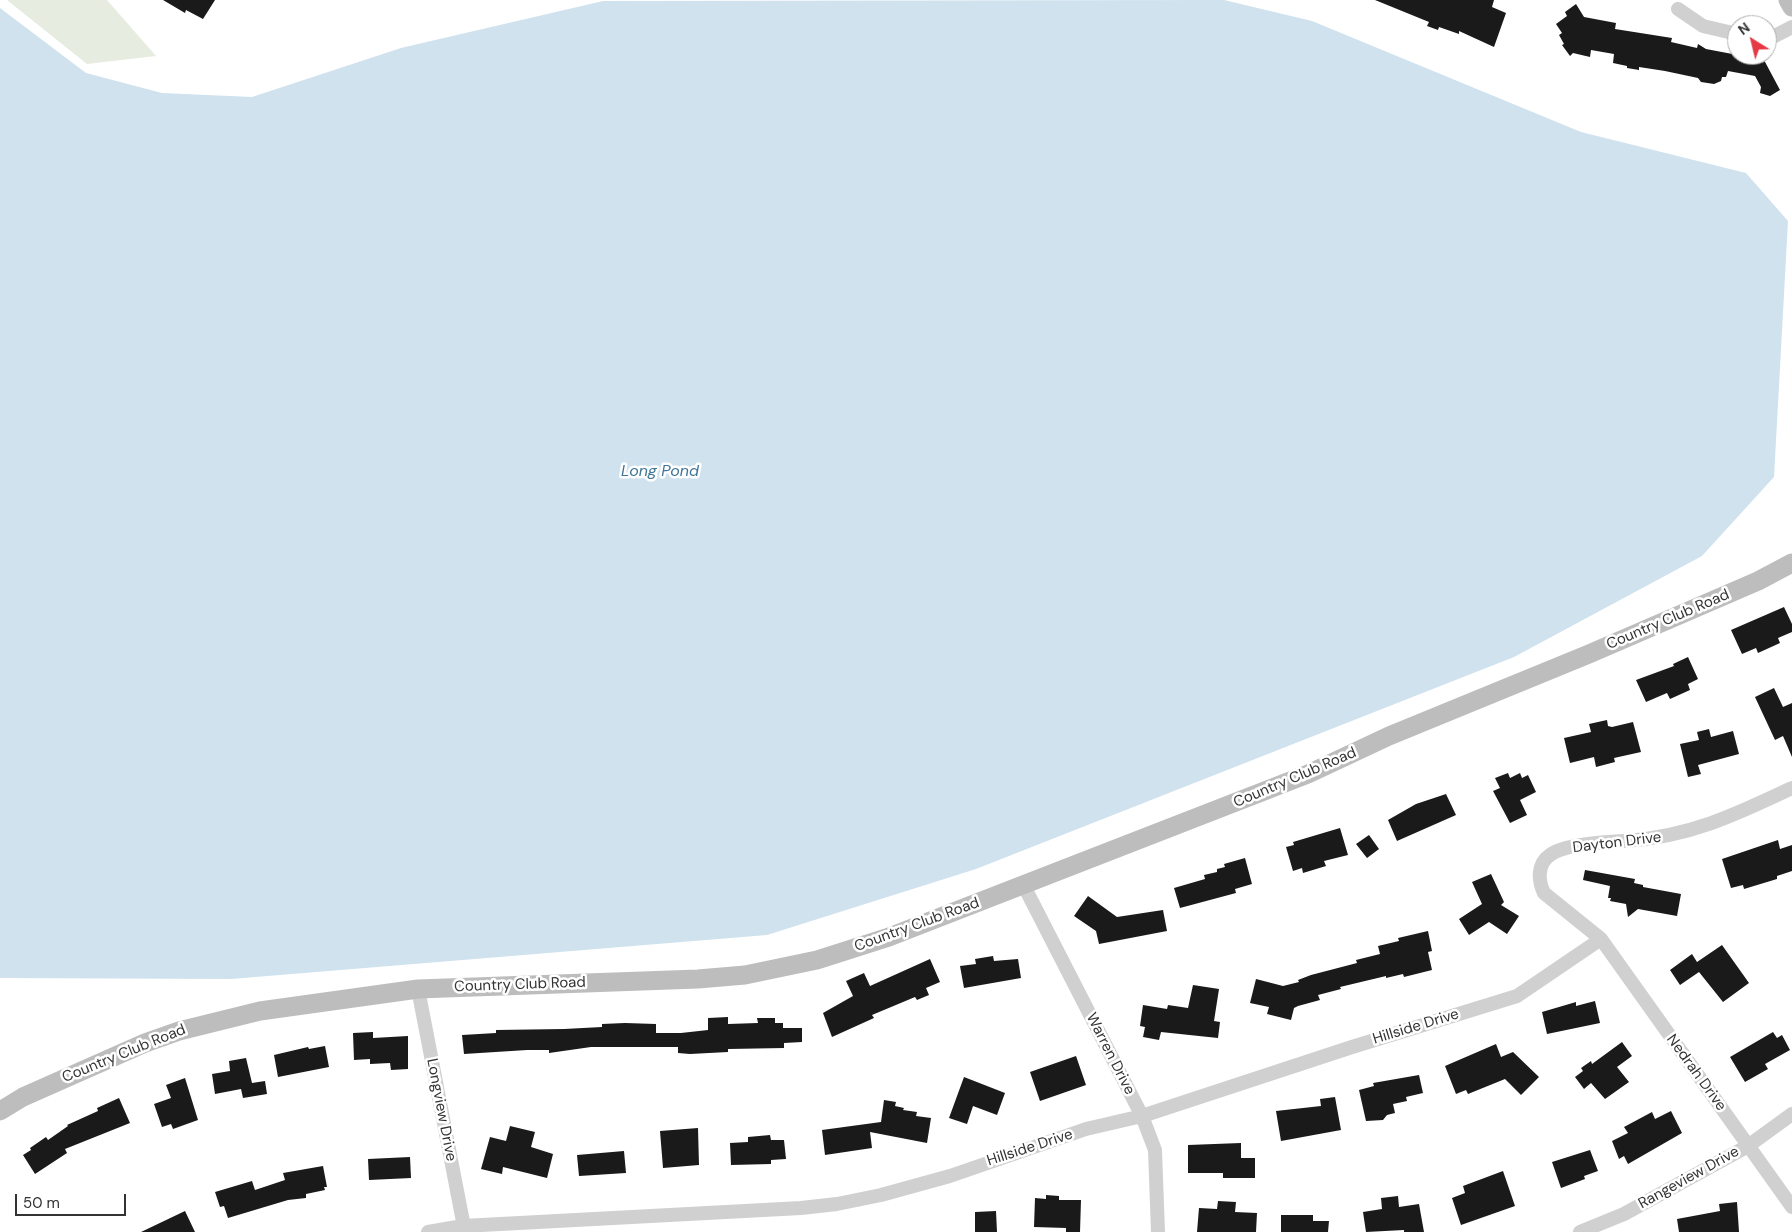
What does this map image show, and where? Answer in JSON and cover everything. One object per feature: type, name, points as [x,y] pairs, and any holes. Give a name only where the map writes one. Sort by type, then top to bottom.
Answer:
[{"type":"street","points":[[1788,0],[1792,6]]},
{"type":"street","points":[[1678,9],[1703,26],[1727,32]]},
{"type":"street","points":[[1777,35],[1792,27]]},
{"type":"street","name":"Country Club Road","points":[[0,1112],[23,1097],[80,1070],[179,1031],[260,1011],[302,1003],[418,989],[698,979],[745,975],[817,960],[1024,886],[1308,774],[1389,736],[1758,581],[1792,563]]},
{"type":"street","name":"Dayton Drive","points":[[1601,939],[1544,893],[1540,884],[1539,874],[1542,863],[1550,855],[1558,850],[1606,842],[1656,839],[1693,831],[1792,788]]},
{"type":"street","name":"Warren Drive","points":[[1024,886],[1142,1116],[1155,1150],[1158,1232]]},
{"type":"street","name":"Hillside Drive","points":[[428,1232],[801,1208],[837,1204],[881,1195],[950,1176],[1086,1130],[1142,1116],[1352,1047],[1517,996],[1601,939]]},
{"type":"street","name":"Nedrah Drive","points":[[1601,939],[1792,1207]]},
{"type":"street","name":"Longview Drive","points":[[418,989],[464,1229]]},
{"type":"street","name":"Rangeview Drive","points":[[1580,1232],[1624,1214],[1748,1146],[1792,1114]]},
{"type":"shaded area","points":[[7,0],[107,0],[156,56],[87,64]]},
{"type":"water","name":"Long Pond","points":[[1224,0],[1312,21],[1581,132],[1746,173],[1788,221],[1774,477],[1702,556],[1514,657],[976,869],[767,935],[231,979],[0,978],[0,8],[86,73],[162,93],[252,97],[401,48],[603,1]]},
{"type":"building","points":[[163,0],[215,0],[203,19],[186,10],[185,13]]},
{"type":"building","points":[[1375,0],[1494,0],[1492,7],[1506,13],[1494,47],[1459,31],[1459,34],[1439,27],[1438,30],[1427,26],[1429,22]]},
{"type":"building","points":[[1576,4],[1584,17],[1616,23],[1615,29],[1672,38],[1671,42],[1697,48],[1698,44],[1706,49],[1727,53],[1727,65],[1767,65],[1780,90],[1770,96],[1760,93],[1761,87],[1755,76],[1728,71],[1726,77],[1722,77],[1721,81],[1714,84],[1701,82],[1698,78],[1665,71],[1639,67],[1639,70],[1627,68],[1627,66],[1613,63],[1614,54],[1591,50],[1590,57],[1573,53],[1570,56],[1562,45],[1564,44],[1559,35],[1562,33],[1556,24],[1567,16],[1565,12]]},
{"type":"building","points":[[1784,607],[1792,624],[1792,632],[1778,638],[1780,643],[1758,653],[1756,648],[1742,654],[1731,630]]},
{"type":"building","points":[[1688,657],[1698,679],[1688,684],[1690,690],[1670,699],[1667,693],[1646,702],[1636,680],[1674,666],[1673,664]]},
{"type":"building","points":[[1774,688],[1783,707],[1792,703],[1792,757],[1783,736],[1775,740],[1755,697]]},
{"type":"building","points":[[1607,720],[1608,726],[1612,727],[1633,722],[1641,752],[1614,758],[1615,762],[1596,767],[1594,757],[1570,763],[1564,738],[1591,732],[1589,724]]},
{"type":"building","points":[[1709,729],[1711,737],[1733,731],[1739,754],[1698,765],[1701,774],[1688,777],[1680,744],[1699,740],[1697,732]]},
{"type":"building","points":[[1508,773],[1510,778],[1520,773],[1522,778],[1528,775],[1536,792],[1520,800],[1527,815],[1510,823],[1493,791],[1500,788],[1495,778]]},
{"type":"building","points":[[1446,794],[1456,815],[1397,841],[1388,820],[1416,804]]},
{"type":"building","points":[[1340,828],[1348,855],[1324,861],[1326,866],[1303,873],[1302,868],[1293,871],[1286,847],[1294,845],[1293,842]]},
{"type":"building","points":[[1369,835],[1379,849],[1367,858],[1356,844]]},
{"type":"building","points":[[1778,840],[1780,849],[1792,845],[1792,871],[1777,876],[1777,879],[1744,889],[1743,885],[1731,888],[1722,859]]},
{"type":"building","points":[[1245,858],[1252,884],[1235,889],[1236,893],[1180,908],[1174,888],[1205,879],[1204,875],[1217,872],[1217,869],[1225,867],[1224,864]]},
{"type":"building","points":[[1585,870],[1635,879],[1634,883],[1643,885],[1643,887],[1681,894],[1677,916],[1638,909],[1628,917],[1626,904],[1610,901],[1611,898],[1608,898],[1610,886],[1583,880]]},
{"type":"building","points":[[1491,874],[1504,902],[1501,905],[1519,916],[1507,934],[1489,922],[1469,935],[1459,919],[1482,904],[1472,882]]},
{"type":"building","points":[[1088,896],[1117,917],[1163,910],[1167,931],[1099,944],[1096,931],[1074,916]]},
{"type":"building","points":[[1428,931],[1432,951],[1428,952],[1432,970],[1404,977],[1403,974],[1386,978],[1386,976],[1340,987],[1341,989],[1318,995],[1320,1000],[1294,1008],[1291,1020],[1267,1014],[1269,1007],[1250,1003],[1256,979],[1283,986],[1299,982],[1298,980],[1311,975],[1357,963],[1356,960],[1380,954],[1378,946],[1399,941],[1398,938]]},
{"type":"building","points":[[1722,945],[1749,983],[1723,1002],[1699,972],[1680,985],[1670,970],[1692,954],[1697,962]]},
{"type":"building","points":[[993,956],[994,961],[1018,959],[1021,978],[964,988],[960,966],[976,964],[975,959]]},
{"type":"building","points":[[930,959],[940,982],[926,988],[929,995],[917,1000],[915,997],[872,1015],[874,1018],[832,1037],[823,1013],[853,996],[846,981],[864,973],[870,986]]},
{"type":"building","points":[[1193,985],[1219,989],[1214,1021],[1220,1022],[1218,1038],[1161,1032],[1159,1040],[1143,1037],[1145,1027],[1140,1026],[1143,1005],[1167,1009],[1168,1005],[1188,1008]]},
{"type":"building","points":[[1595,1001],[1600,1023],[1547,1034],[1542,1012],[1576,1002],[1576,1006]]},
{"type":"building","points":[[728,1017],[728,1024],[758,1023],[757,1018],[775,1018],[775,1023],[783,1023],[783,1028],[802,1028],[802,1042],[784,1043],[784,1048],[728,1049],[728,1052],[690,1054],[678,1053],[678,1047],[591,1047],[549,1053],[549,1050],[527,1050],[464,1054],[462,1035],[496,1033],[496,1030],[602,1027],[602,1024],[625,1023],[656,1024],[656,1033],[681,1033],[708,1030],[708,1018]]},
{"type":"building","points":[[373,1032],[373,1038],[408,1036],[408,1069],[391,1070],[390,1063],[370,1064],[370,1059],[354,1060],[353,1033]]},
{"type":"building","points":[[1773,1032],[1777,1038],[1782,1035],[1790,1050],[1765,1064],[1768,1069],[1745,1082],[1730,1057]]},
{"type":"building","points":[[1622,1042],[1632,1056],[1617,1067],[1629,1082],[1605,1099],[1591,1083],[1584,1089],[1575,1077],[1583,1071],[1581,1068],[1591,1061],[1592,1064]]},
{"type":"building","points":[[1496,1044],[1501,1057],[1513,1052],[1539,1077],[1521,1095],[1505,1079],[1468,1094],[1466,1090],[1456,1094],[1445,1066]]},
{"type":"building","points":[[325,1046],[329,1067],[278,1077],[274,1055],[308,1047],[309,1049]]},
{"type":"building","points":[[1076,1056],[1086,1085],[1040,1101],[1030,1072]]},
{"type":"building","points":[[246,1058],[252,1083],[265,1081],[267,1094],[243,1098],[241,1089],[215,1094],[212,1074],[230,1071],[229,1061]]},
{"type":"building","points":[[1419,1075],[1423,1093],[1406,1097],[1407,1101],[1393,1104],[1395,1113],[1387,1115],[1383,1120],[1366,1121],[1359,1090],[1374,1086],[1373,1083]]},
{"type":"building","points":[[964,1077],[1005,1093],[997,1115],[973,1106],[967,1124],[949,1118]]},
{"type":"building","points":[[185,1078],[198,1120],[173,1129],[171,1124],[162,1127],[154,1104],[171,1098],[166,1085]]},
{"type":"building","points":[[1335,1097],[1341,1130],[1281,1141],[1276,1111],[1321,1106],[1320,1099]]},
{"type":"building","points":[[119,1098],[130,1123],[65,1149],[67,1153],[35,1174],[23,1155],[31,1150],[30,1148],[46,1137],[48,1140],[67,1125],[98,1111],[97,1108]]},
{"type":"building","points":[[884,1100],[896,1102],[895,1106],[904,1108],[903,1110],[917,1112],[916,1116],[931,1118],[927,1143],[870,1132],[872,1148],[825,1155],[822,1130],[881,1122]]},
{"type":"building","points":[[1671,1111],[1682,1133],[1628,1164],[1624,1156],[1619,1159],[1612,1141],[1628,1133],[1624,1127],[1652,1112],[1655,1119]]},
{"type":"building","points":[[510,1126],[535,1132],[531,1147],[553,1154],[547,1178],[503,1167],[502,1174],[481,1169],[490,1137],[506,1141]]},
{"type":"building","points":[[698,1128],[699,1165],[663,1168],[660,1131]]},
{"type":"building","points":[[770,1135],[771,1140],[784,1140],[786,1159],[771,1160],[771,1164],[731,1165],[730,1143],[748,1142],[748,1137]]},
{"type":"building","points":[[1241,1143],[1241,1158],[1255,1158],[1255,1178],[1223,1178],[1223,1173],[1188,1173],[1188,1145]]},
{"type":"building","points":[[1590,1150],[1598,1171],[1584,1176],[1585,1179],[1561,1188],[1552,1162]]},
{"type":"building","points":[[624,1151],[626,1173],[579,1176],[577,1155]]},
{"type":"building","points":[[410,1157],[411,1178],[369,1180],[368,1159]]},
{"type":"building","points":[[323,1166],[327,1187],[324,1187],[325,1190],[306,1194],[306,1198],[288,1200],[228,1218],[224,1206],[220,1207],[215,1192],[252,1181],[255,1190],[285,1180],[283,1173]]},
{"type":"building","points":[[1503,1171],[1515,1206],[1461,1225],[1452,1198],[1465,1193],[1463,1186]]},
{"type":"building","points":[[1046,1195],[1059,1196],[1059,1200],[1081,1200],[1080,1232],[1066,1232],[1066,1228],[1034,1227],[1035,1198],[1046,1199]]},
{"type":"building","points":[[1398,1196],[1399,1207],[1419,1204],[1424,1232],[1404,1232],[1404,1230],[1366,1232],[1363,1212],[1382,1209],[1381,1198]]},
{"type":"building","points":[[1218,1201],[1236,1202],[1235,1212],[1257,1213],[1256,1232],[1197,1232],[1199,1208],[1217,1209]]},
{"type":"building","points":[[1737,1202],[1739,1232],[1679,1232],[1677,1219],[1720,1211],[1719,1204]]},
{"type":"building","points":[[185,1211],[195,1232],[141,1232]]},
{"type":"building","points":[[996,1211],[997,1232],[975,1232],[975,1212]]},
{"type":"building","points":[[1281,1215],[1313,1215],[1313,1221],[1329,1221],[1328,1232],[1281,1232]]}]
